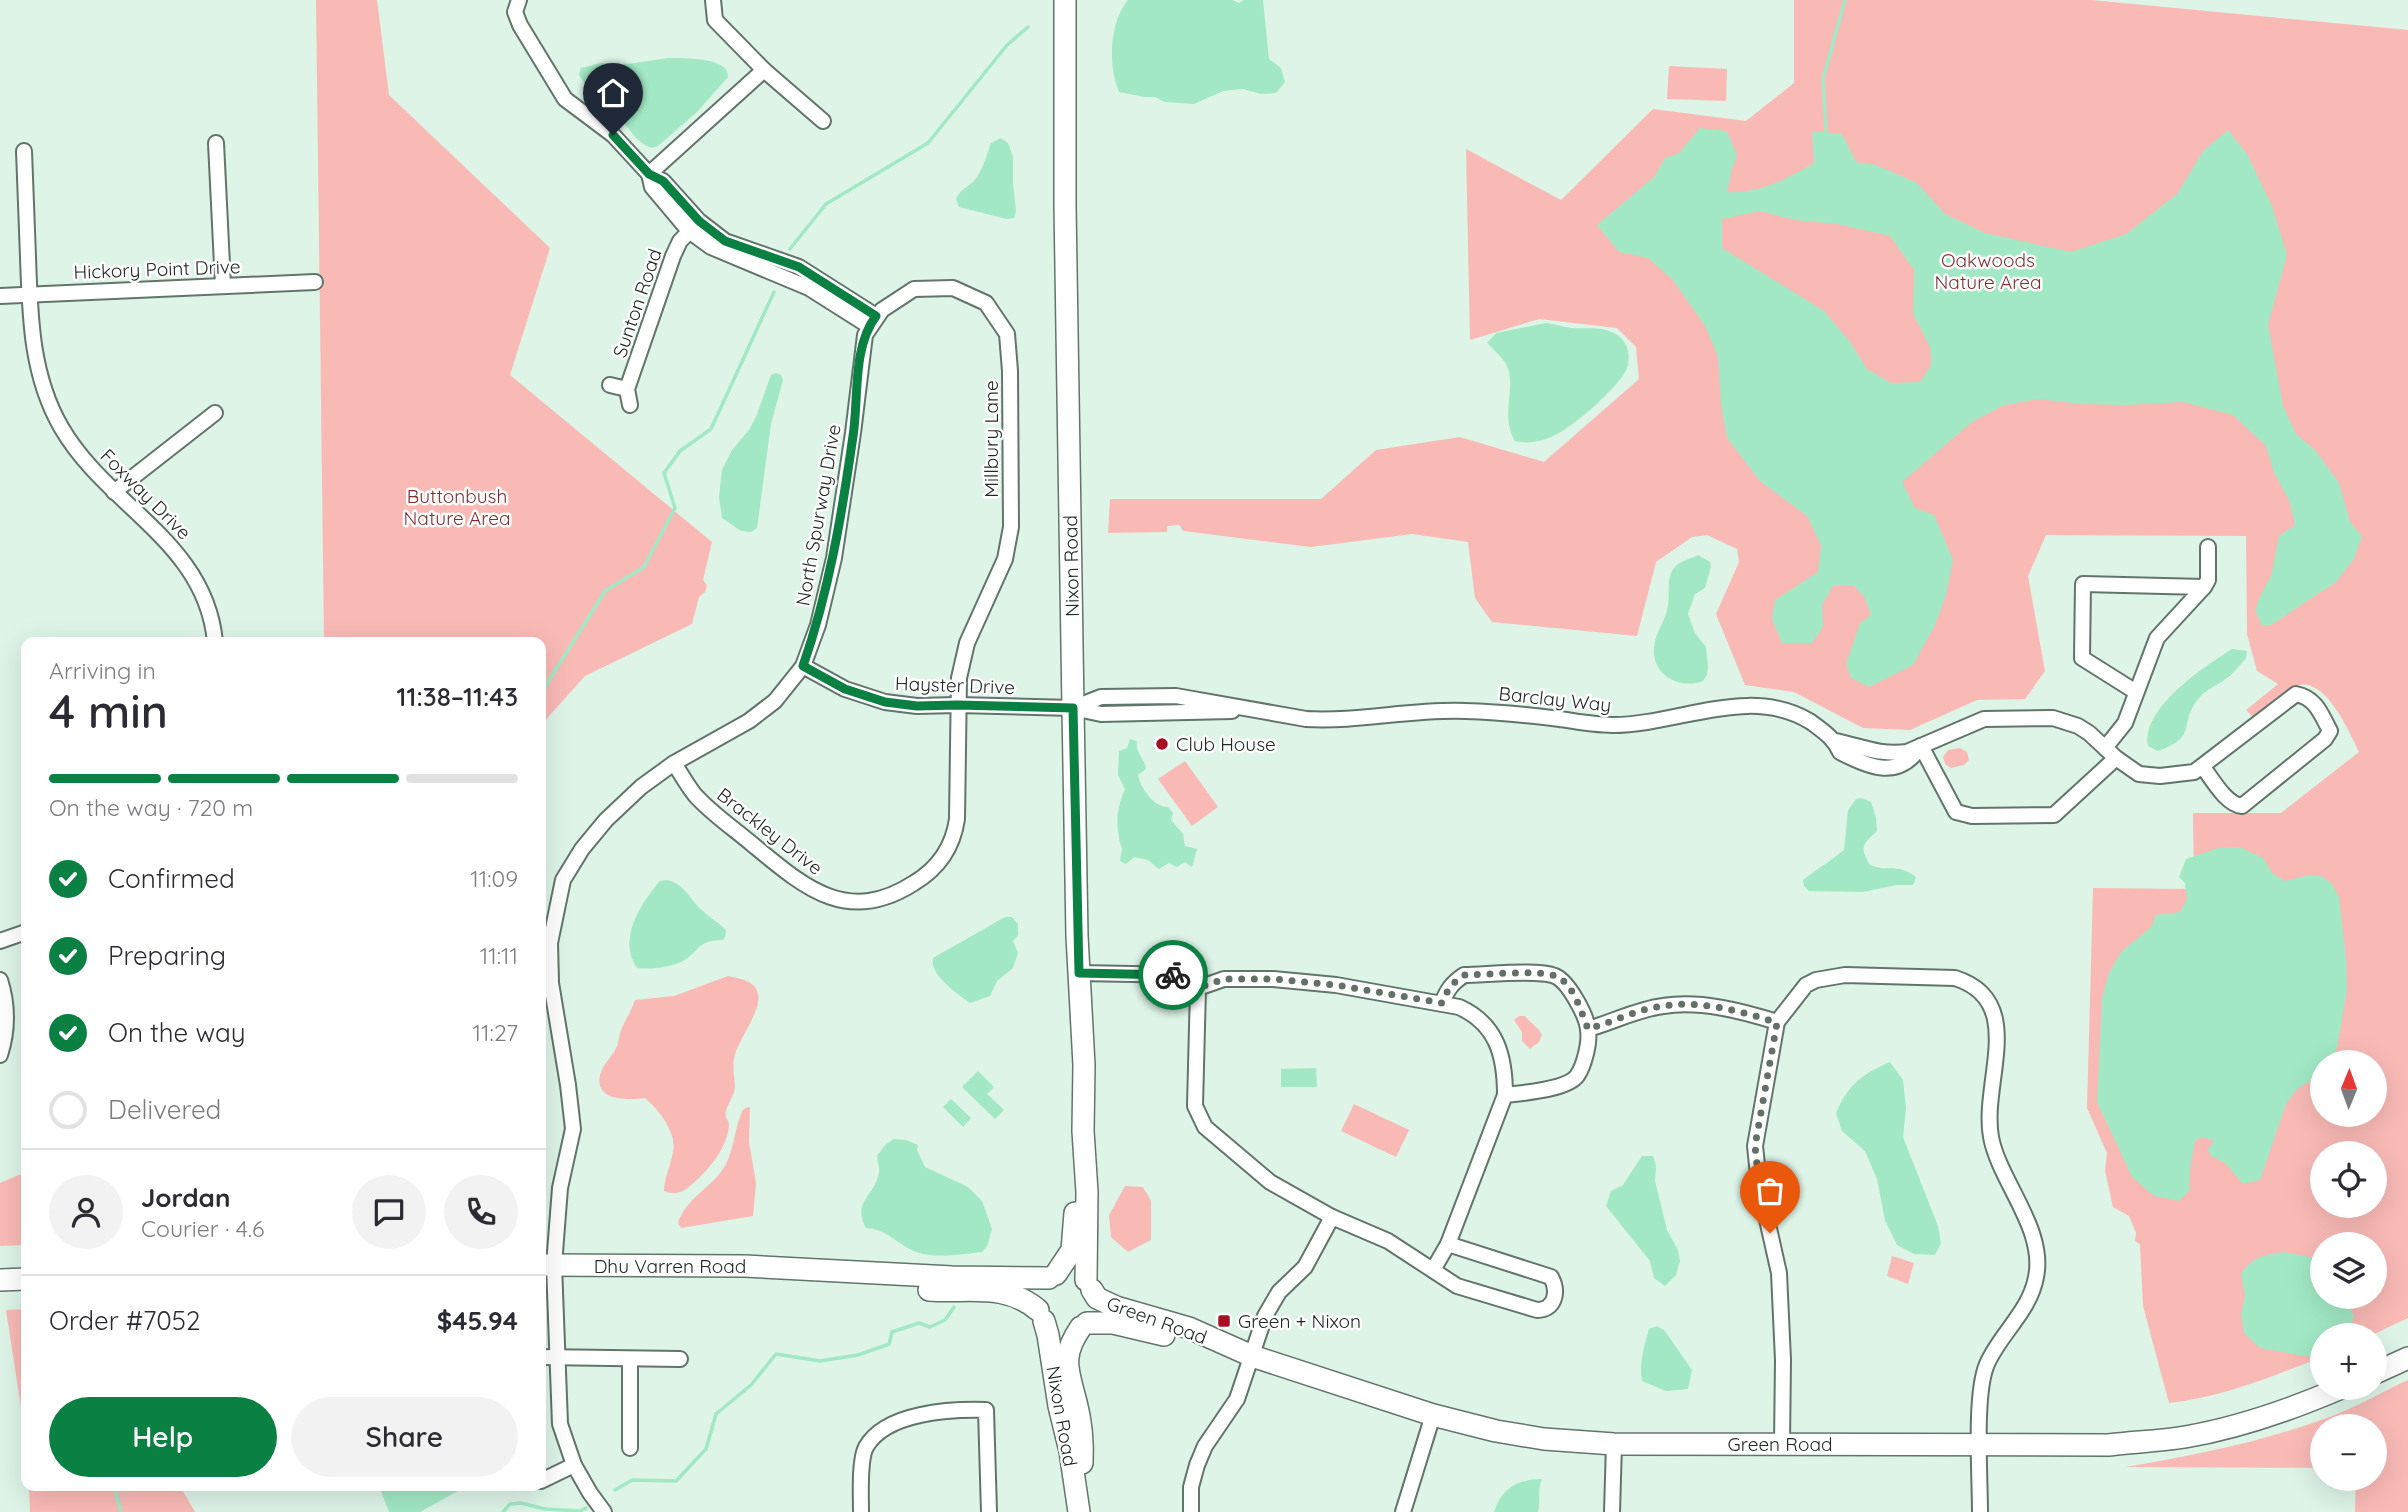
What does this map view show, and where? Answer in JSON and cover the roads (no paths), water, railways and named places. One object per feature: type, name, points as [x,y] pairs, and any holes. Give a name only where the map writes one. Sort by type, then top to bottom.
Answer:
[{"type":"main road","name":"Nixon Road","points":[[1052,1276],[1072,1250],[1083,1131],[1084,1065],[1079,973],[1073,708],[1065,205],[1065,0]]},
{"type":"main road","name":"Nixon Road","points":[[1083,1131],[1089,1285]]},
{"type":"main road","name":"Dhu Varren Road","points":[[548,1265],[745,1266],[952,1277],[1052,1276]]},
{"type":"main road","name":"Dhu Varren Road","points":[[799,1270],[928,1290],[1000,1291],[1015,1294],[1041,1315]]},
{"type":"main road","points":[[1076,1275],[1089,1285],[1093,1309],[1084,1325],[1053,1328],[1041,1315],[1039,1293],[1052,1276],[1076,1275]]},
{"type":"main road","points":[[0,1280],[21,1279]]},
{"type":"main road","name":"Green Road","points":[[1089,1285],[1097,1298],[1116,1307],[1189,1328],[1252,1356],[1433,1415],[1544,1439],[1614,1444],[2109,1445],[2185,1437],[2244,1423],[2312,1400]]},
{"type":"main road","name":"Nixon Road","points":[[1041,1315],[1048,1335],[1079,1512]]},
{"type":"main road","name":"Green Road","points":[[1084,1325],[1113,1322],[1187,1341],[1225,1345]]},
{"type":"main road","name":"Nixon Road","points":[[1079,1512],[1081,1426],[1067,1362],[1070,1343],[1084,1325]]},
{"type":"main road","points":[[2387,1368],[2408,1358]]},
{"type":"street","points":[[713,0],[715,20],[764,70],[823,121]]},
{"type":"street","points":[[517,6],[520,25],[565,99],[613,135],[649,174],[663,181],[694,226],[725,241],[799,267],[813,282],[873,321]]},
{"type":"street","points":[[649,174],[764,70]]},
{"type":"street","points":[[216,143],[223,285]]},
{"type":"street","name":"Foxway Drive","points":[[24,151],[29,294],[37,363],[49,403],[79,454],[190,568],[208,605],[214,637]]},
{"type":"street","name":"Sunton Road","points":[[630,405],[628,388],[673,256],[680,241],[694,226]]},
{"type":"street","name":"Hickory Point Drive","points":[[0,296],[315,282]]},
{"type":"street","name":"Millbury Lane","points":[[873,321],[882,310],[914,289],[953,288],[986,303],[1007,334],[1010,371],[1010,527],[1005,559],[967,643],[959,678],[957,705]]},
{"type":"street","name":"North Spurway Drive","points":[[604,1512],[574,1465],[560,1424],[548,1265],[560,1188],[573,1129],[551,983],[550,943],[555,912],[563,880],[582,849],[606,820],[641,787],[674,763],[767,708],[803,666],[818,625],[834,558],[853,433],[860,362],[865,335],[873,321]]},
{"type":"street","points":[[610,385],[628,388]]},
{"type":"street","points":[[114,492],[215,413]]},
{"type":"street","points":[[1922,746],[1956,812],[1972,816],[2054,815],[2111,753],[2157,638],[2208,580],[2208,547]]},
{"type":"street","points":[[2136,692],[2082,658],[2084,584],[2204,587]]},
{"type":"street","name":"Hayster Drive","points":[[803,666],[845,689],[885,702],[917,706],[1073,708]]},
{"type":"street","name":"Barclay Way","points":[[1073,708],[1101,714],[1261,710],[1295,718],[1327,720],[1423,710],[1465,710],[1517,713],[1613,725],[1637,724],[1689,713],[1768,706],[1801,717],[1836,741],[1883,754],[1907,752],[1984,719],[2053,718],[2078,726],[2139,774],[2160,776],[2194,772],[2296,694],[2306,696],[2315,704],[2330,731],[2325,740],[2242,806],[2235,805],[2202,766]]},
{"type":"street","name":"Brackley Drive","points":[[674,763],[702,802],[808,889],[839,900],[859,902],[880,899],[920,880],[941,860],[953,841],[959,791],[957,705]]},
{"type":"street","points":[[0,941],[21,934]]},
{"type":"street","points":[[1079,973],[1185,975],[1198,988],[1195,1106],[1205,1127],[1270,1182],[1332,1217],[1388,1241],[1457,1286],[1536,1310],[1549,1308],[1555,1296],[1556,1285],[1551,1277],[1448,1244]]},
{"type":"street","points":[[1442,1003],[1454,981],[1464,975],[1543,974],[1557,976],[1569,987],[1588,1029],[1587,1049],[1576,1078],[1562,1086],[1505,1095]]},
{"type":"street","points":[[1782,1444],[1783,1360],[1779,1273],[1759,1184],[1755,1146],[1777,1023],[1806,985],[1816,980],[1845,975],[1955,978],[1967,981],[1991,1002],[1997,1042],[1990,1105],[1991,1136],[1997,1156],[2022,1210],[2037,1258],[2036,1277],[2029,1298],[1987,1364],[1980,1391],[1980,1512]]},
{"type":"street","points":[[1198,988],[1224,979],[1273,979],[1336,985],[1442,1003],[1476,1014],[1489,1029],[1502,1058],[1505,1095],[1448,1244],[1433,1270]]},
{"type":"street","points":[[0,980],[5,995],[6,1016],[0,1055]]},
{"type":"street","points":[[1588,1029],[1671,1005],[1703,1006],[1751,1014],[1777,1023]]},
{"type":"street","points":[[1191,1512],[1191,1487],[1197,1465],[1205,1446],[1237,1399],[1265,1316],[1279,1292],[1305,1267],[1332,1217]]},
{"type":"street","points":[[546,1357],[680,1359]]},
{"type":"street","points":[[630,1359],[631,1448]]},
{"type":"street","points":[[861,1512],[865,1448],[879,1433],[893,1424],[925,1413],[960,1409],[986,1410],[989,1512]]},
{"type":"street","points":[[1403,1512],[1433,1415]]},
{"type":"street","points":[[1612,1512],[1614,1444]]},
{"type":"street","points":[[546,1479],[574,1465]]},
{"type":"waterway","points":[[1826,133],[1823,79],[1845,0]]},
{"type":"waterway","points":[[790,249],[826,204],[928,143],[1007,45],[1028,27]]},
{"type":"waterway","points":[[546,685],[605,591],[644,567],[675,508],[664,473],[680,451],[711,429],[774,292]]},
{"type":"waterway","points":[[615,1490],[632,1480],[676,1481],[706,1449],[716,1414],[751,1385],[776,1354],[820,1361],[858,1355],[889,1344],[892,1332],[919,1323],[930,1327],[945,1320],[954,1307]]},
{"type":"waterway","points":[[115,1491],[121,1512]]},
{"type":"waterway","points":[[503,1512],[510,1504],[521,1503],[545,1509],[580,1511],[586,1508]]},
{"type":"place","name":"Club House","points":[[1162,744]]},
{"type":"place","name":"Green + Nixon","points":[[1224,1321]]},
{"type":"park label","name":"Oakwoods Nature Area","points":[[1988,271]]},
{"type":"park label","name":"Buttonbush Nature Area","points":[[457,507]]}]
